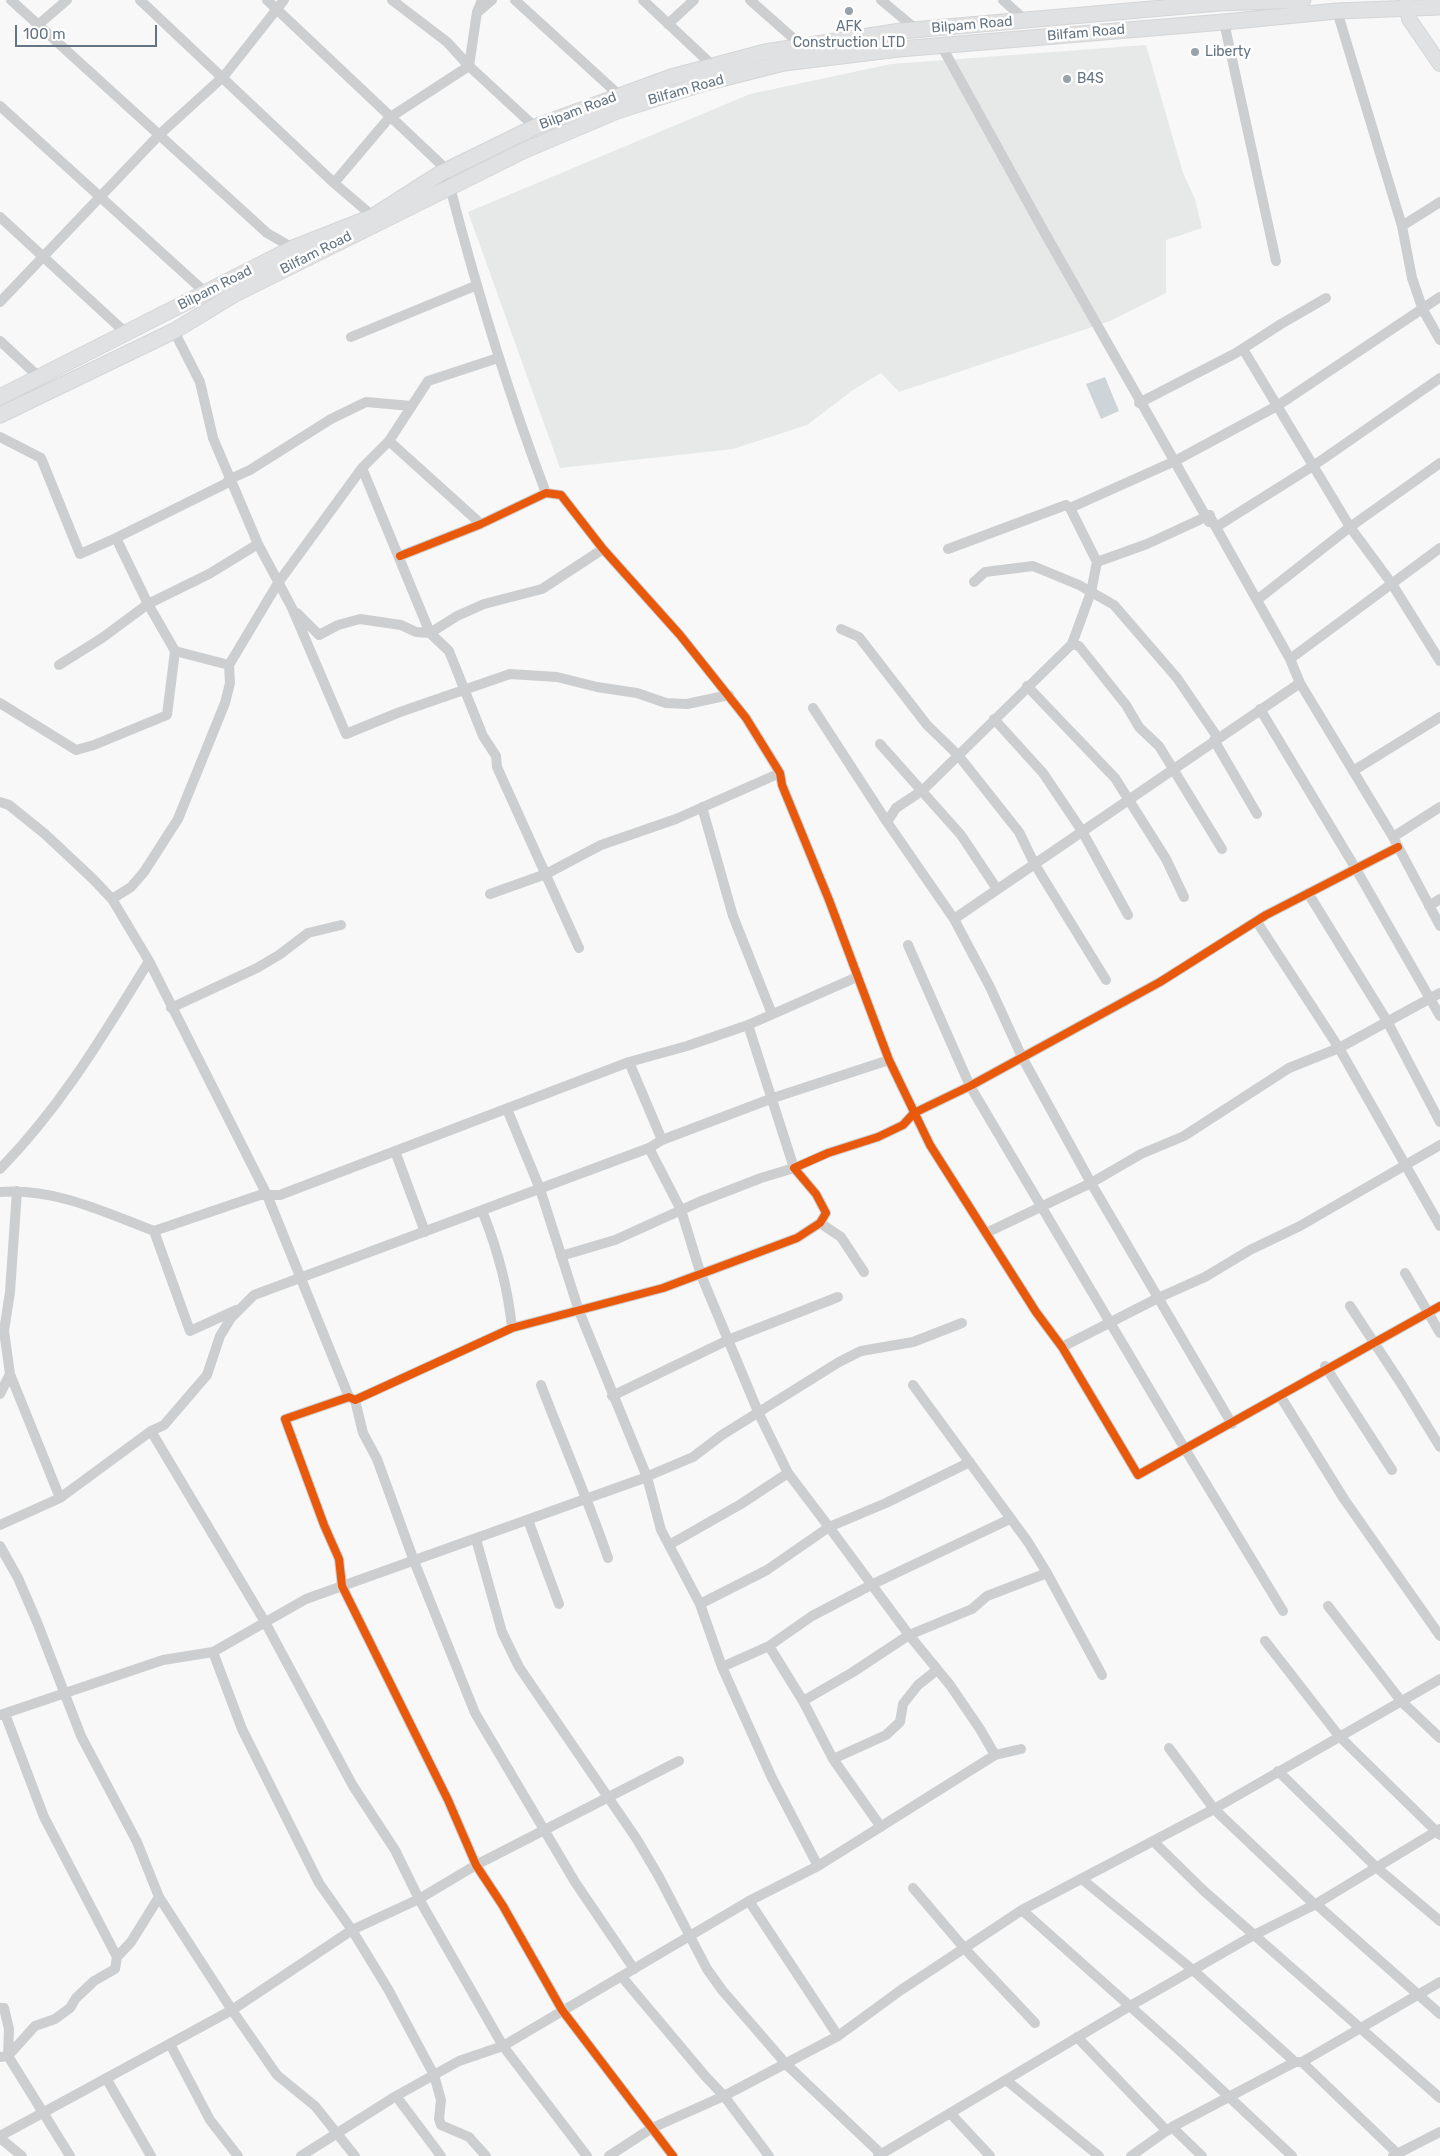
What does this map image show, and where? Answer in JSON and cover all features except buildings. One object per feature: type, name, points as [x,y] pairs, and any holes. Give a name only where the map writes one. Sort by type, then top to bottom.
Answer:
[{"type":"main road","name":"Bilpam Road","points":[[0,397],[293,248],[376,218],[444,172],[535,127],[619,95],[712,65],[802,46],[917,30],[1026,21],[1138,5],[1303,0]]},
{"type":"main road","name":"Bilfam Road","points":[[0,415],[174,331],[235,294],[376,218],[450,187],[578,125],[705,83],[784,64],[941,45],[1224,22],[1406,4],[1440,7]]},
{"type":"main road","points":[[1406,4],[1416,32],[1440,64]]},
{"type":"street","points":[[11,0],[267,233],[293,248]]},
{"type":"street","points":[[38,25],[67,0]]},
{"type":"street","points":[[140,0],[224,76],[334,183],[376,218]]},
{"type":"street","points":[[267,0],[444,172],[450,187],[475,286],[498,358],[546,493]]},
{"type":"street","points":[[0,302],[160,134],[224,76],[284,0]]},
{"type":"street","points":[[392,0],[447,42],[469,66],[535,127]]},
{"type":"street","points":[[334,183],[389,118],[469,66],[477,12],[482,0]]},
{"type":"street","points":[[477,12],[492,0]]},
{"type":"street","points":[[515,0],[619,95]]},
{"type":"street","points":[[643,0],[712,65]]},
{"type":"street","points":[[668,24],[694,0]]},
{"type":"street","points":[[750,0],[802,46]]},
{"type":"street","points":[[881,0],[917,30]]},
{"type":"street","points":[[1003,0],[1026,21]]},
{"type":"street","points":[[1337,11],[1402,226],[1412,278],[1423,310],[1440,340]]},
{"type":"street","points":[[1224,22],[1276,262]]},
{"type":"street","points":[[941,45],[1042,228],[1257,600],[1290,660],[1300,684],[1396,842],[1440,926]]},
{"type":"street","points":[[0,106],[206,293]]},
{"type":"street","points":[[1402,226],[1440,202]]},
{"type":"street","points":[[0,218],[126,334]]},
{"type":"street","points":[[351,337],[475,286]]},
{"type":"street","points":[[1070,508],[1175,461],[1277,406],[1440,297]]},
{"type":"street","points":[[1139,403],[1192,378],[1326,298]]},
{"type":"street","points":[[174,331],[200,382],[213,438],[258,544],[292,608],[346,734],[400,712],[510,674],[557,677],[597,688],[637,693],[666,703],[687,704],[729,695]]},
{"type":"street","points":[[0,341],[40,378]]},
{"type":"street","points":[[1243,349],[1350,526],[1392,584],[1440,660]]},
{"type":"street","points":[[112,899],[131,888],[144,872],[178,819],[225,703],[230,683],[229,665],[278,583],[362,468],[389,441],[428,381],[498,358]]},
{"type":"street","points":[[1097,562],[1212,522],[1313,466],[1440,378]]},
{"type":"street","points":[[0,437],[41,458],[80,554],[225,484],[230,478],[250,470],[332,420],[366,402],[411,406]]},
{"type":"street","points":[[389,441],[481,524]]},
{"type":"street","points":[[1175,461],[1212,522]]},
{"type":"street","points":[[1257,600],[1350,526],[1440,463]]},
{"type":"street","points":[[362,468],[400,556],[430,633],[448,651],[483,736],[496,756],[497,767],[579,948]]},
{"type":"street","points":[[400,556],[481,524],[546,493],[561,495],[603,549],[680,635],[729,695],[746,718],[780,773],[782,784],[829,900],[889,1060],[930,1145],[1036,1312],[1062,1347],[1138,1476],[1440,1306]]},
{"type":"street","points":[[887,822],[896,808],[923,790],[1072,644],[1091,592],[1097,562],[1070,508],[1066,505],[948,549]]},
{"type":"street","points":[[0,702],[76,750],[94,745],[167,715],[175,651],[148,604],[116,538]]},
{"type":"street","points":[[59,665],[148,604],[208,574],[258,544]]},
{"type":"street","points":[[1290,660],[1440,548]]},
{"type":"street","points":[[292,608],[319,635],[338,624],[360,619],[401,624],[416,632],[430,633],[457,616],[484,604],[542,588],[603,549]]},
{"type":"street","points":[[974,582],[985,572],[1033,566],[1091,592],[1114,605],[1177,678],[1216,739],[1257,814]]},
{"type":"street","points":[[841,629],[860,637],[927,725],[958,755],[1019,832],[1034,862],[1106,980]]},
{"type":"street","points":[[1072,644],[1079,646],[1126,705],[1139,727],[1159,746],[1222,849]]},
{"type":"street","points":[[175,651],[229,665]]},
{"type":"street","points":[[954,919],[1034,862],[1300,684]]},
{"type":"street","points":[[1027,686],[1115,778],[1166,860],[1184,897]]},
{"type":"street","points":[[813,708],[887,822],[954,919],[990,987],[1022,1057],[1091,1183],[1232,1424]]},
{"type":"street","points":[[1260,709],[1356,869],[1440,1016]]},
{"type":"street","points":[[1352,771],[1440,717]]},
{"type":"street","points":[[994,719],[1043,773],[1082,831],[1128,915]]},
{"type":"street","points":[[880,744],[923,790],[961,835],[997,889]]},
{"type":"street","points":[[490,894],[546,874],[602,846],[702,807],[780,773]]},
{"type":"street","points":[[0,802],[9,805],[45,834],[112,899],[149,961],[171,1008],[267,1195],[352,1399],[363,1432],[377,1459],[414,1561],[475,1713],[575,1882],[634,1969]]},
{"type":"street","points":[[702,807],[733,916],[772,1014]]},
{"type":"street","points":[[561,1256],[615,1240],[681,1210],[761,1178],[878,1137],[903,1125],[914,1113],[970,1086],[1160,982],[1257,922],[1356,869],[1396,842],[1440,807]]},
{"type":"street","points":[[1308,893],[1387,1021],[1440,1122]]},
{"type":"street","points":[[1429,906],[1440,899]]},
{"type":"street","points":[[1257,922],[1339,1048],[1440,1226]]},
{"type":"street","points":[[171,1008],[257,968],[308,933],[341,925]]},
{"type":"street","points":[[908,945],[970,1086],[1184,1449],[1283,1611]]},
{"type":"street","points":[[0,1169],[53,1108],[85,1064],[149,961]]},
{"type":"street","points":[[0,1192],[17,1191],[73,1199],[154,1231],[260,1195],[280,1195],[629,1062],[687,1046],[748,1024],[858,976]]},
{"type":"street","points":[[986,1233],[1091,1183],[1141,1154],[1184,1136],[1289,1068],[1339,1048],[1387,1021],[1431,1000],[1440,993]]},
{"type":"street","points":[[673,2156],[562,2010],[476,1865],[448,1800],[342,1586],[339,1559],[324,1525],[285,1419],[352,1399],[512,1328],[579,1311],[701,1275],[797,1238],[820,1223],[826,1213],[816,1194],[794,1168],[748,1024]]},
{"type":"street","points":[[0,1526],[60,1498],[151,1431],[164,1425],[207,1376],[220,1336],[231,1318],[254,1295],[649,1148],[662,1140],[773,1098],[889,1060]]},
{"type":"street","points":[[629,1062],[662,1140]]},
{"type":"street","points":[[508,1109],[540,1189],[579,1311],[612,1396],[647,1477],[661,1530],[700,1604],[722,1667],[772,1778],[818,1866]]},
{"type":"street","points":[[1062,1347],[1158,1298],[1205,1277],[1250,1250],[1300,1226],[1440,1145]]},
{"type":"street","points":[[649,1148],[681,1210],[701,1275],[759,1414],[788,1473],[873,1584],[909,1635],[950,1684],[980,1729],[994,1755]]},
{"type":"street","points":[[395,1151],[425,1232]]},
{"type":"street","points":[[17,1191],[10,1292],[4,1331],[10,1374],[60,1498]]},
{"type":"street","points":[[483,1213],[509,1295],[512,1328]]},
{"type":"street","points":[[820,1223],[841,1237],[864,1272]]},
{"type":"street","points":[[154,1231],[190,1331],[242,1308]]},
{"type":"street","points":[[1405,1274],[1440,1334]]},
{"type":"street","points":[[612,1396],[728,1340],[838,1297]]},
{"type":"street","points":[[1350,1306],[1440,1447]]},
{"type":"street","points":[[414,1561],[647,1477],[693,1457],[722,1435],[759,1414],[839,1362],[861,1351],[913,1342],[962,1323]]},
{"type":"street","points":[[1325,1366],[1392,1470]]},
{"type":"street","points":[[1,1392],[10,1374]]},
{"type":"street","points":[[541,1385],[567,1454],[588,1498],[608,1558]]},
{"type":"street","points":[[913,1385],[970,1462],[1047,1573],[1102,1675]]},
{"type":"street","points":[[1282,1399],[1344,1499],[1440,1636]]},
{"type":"street","points":[[151,1431],[265,1622],[353,1786],[395,1850],[419,1898],[503,2046],[587,2156]]},
{"type":"street","points":[[700,1604],[767,1570],[829,1527],[886,1503],[970,1462]]},
{"type":"street","points":[[669,1545],[741,1504],[788,1473]]},
{"type":"street","points":[[117,1957],[44,1817],[2,1715],[163,1660],[213,1652],[306,1599],[647,1477]]},
{"type":"street","points":[[722,1667],[768,1646],[812,1616],[873,1584],[1010,1519]]},
{"type":"street","points":[[528,1520],[559,1604]]},
{"type":"street","points":[[476,1539],[502,1632],[520,1667],[609,1797],[658,1875],[690,1937],[722,1990],[786,2064],[884,2154],[950,2112],[1130,2006],[1254,1935],[1315,1904],[1439,1832],[1339,1736],[1265,1641]]},
{"type":"street","points":[[0,1546],[18,1578],[66,1693],[81,1736],[137,1842],[159,1897],[232,2010],[277,2075],[315,2106],[354,2156]]},
{"type":"street","points":[[803,1701],[853,1672],[909,1635],[972,1608],[987,1596],[1047,1573]]},
{"type":"street","points":[[1328,1606],[1401,1701],[1440,1738]]},
{"type":"street","points":[[768,1646],[803,1701],[833,1759],[880,1827]]},
{"type":"street","points":[[213,1652],[242,1729],[319,1883],[352,1930],[434,2074],[441,2100],[439,2118],[441,2125],[469,2137],[486,2156]]},
{"type":"street","points":[[833,1759],[886,1735],[900,1722],[903,1704],[918,1685],[937,1670]]},
{"type":"street","points":[[609,2156],[652,2128],[724,2096],[838,2036],[901,1990],[1022,1910],[1083,1880],[1214,1809],[1278,1770],[1440,1679]]},
{"type":"street","points":[[1169,1748],[1214,1809],[1315,1904],[1440,2014]]},
{"type":"street","points":[[301,2156],[337,2132],[434,2074],[459,2061],[503,2046],[749,1901],[818,1866],[994,1755],[1021,1749]]},
{"type":"street","points":[[22,2156],[0,2137],[44,2111],[232,2010],[352,1930],[419,1898],[476,1865],[545,1832],[679,1761]]},
{"type":"street","points":[[1278,1770],[1376,1867],[1440,1922]]},
{"type":"street","points":[[1153,1841],[1204,1891],[1440,2098]]},
{"type":"street","points":[[1083,1880],[1193,1970],[1299,2062],[1397,2155],[1440,2132]]},
{"type":"street","points":[[913,1888],[965,1949],[1035,2023]]},
{"type":"street","points":[[4,2056],[35,2026],[54,2019],[70,2008],[76,1998],[94,1981],[115,1969],[117,1957],[131,1942],[159,1897]]},
{"type":"street","points":[[749,1901],[838,2036]]},
{"type":"street","points":[[1022,1910],[1230,2096],[1292,2156]]},
{"type":"street","points":[[622,1977],[724,2096],[768,2156]]},
{"type":"street","points":[[1131,2156],[1169,2129],[1361,2029],[1440,1982]]},
{"type":"street","points":[[0,2008],[4,2008],[8,2029],[4,2056],[44,2111],[70,2156]]},
{"type":"street","points":[[1077,2037],[1169,2129],[1202,2156]]},
{"type":"street","points":[[170,2044],[210,2120],[238,2156]]},
{"type":"street","points":[[106,2078],[151,2156]]},
{"type":"street","points":[[1006,2080],[1099,2156]]},
{"type":"street","points":[[396,2096],[441,2156]]},
{"type":"street","points":[[950,2112],[990,2156]]},
{"type":"shaded area","points":[[1146,45],[1183,173],[1195,199],[1202,228],[1166,240],[1166,293],[1110,321],[899,392],[881,373],[853,390],[807,425],[733,449],[560,468],[468,212],[750,94],[891,64]]},
{"type":"shaded area","points":[[1105,377],[1119,411],[1101,419],[1086,384]]},
{"type":"cycle path","points":[[400,556],[481,524],[546,493],[561,495],[603,549],[680,635],[746,718],[780,773],[782,785],[829,900],[889,1060],[930,1145],[1036,1312],[1062,1347],[1138,1475],[1440,1306]]},
{"type":"cycle path","points":[[673,2156],[562,2010],[503,1906],[476,1865],[448,1800],[342,1586],[339,1559],[324,1525],[285,1419],[349,1397],[355,1400],[512,1328],[663,1288],[797,1238],[820,1223],[826,1213],[816,1194],[794,1168],[828,1153],[878,1137],[903,1125],[914,1113],[970,1086],[1160,982],[1266,915],[1398,847]]},
{"type":"place","name":"AFK Construction LTD","points":[[849,11]]},
{"type":"place","name":"Liberty","points":[[1195,52]]},
{"type":"place","name":"B4S","points":[[1067,79]]}]
